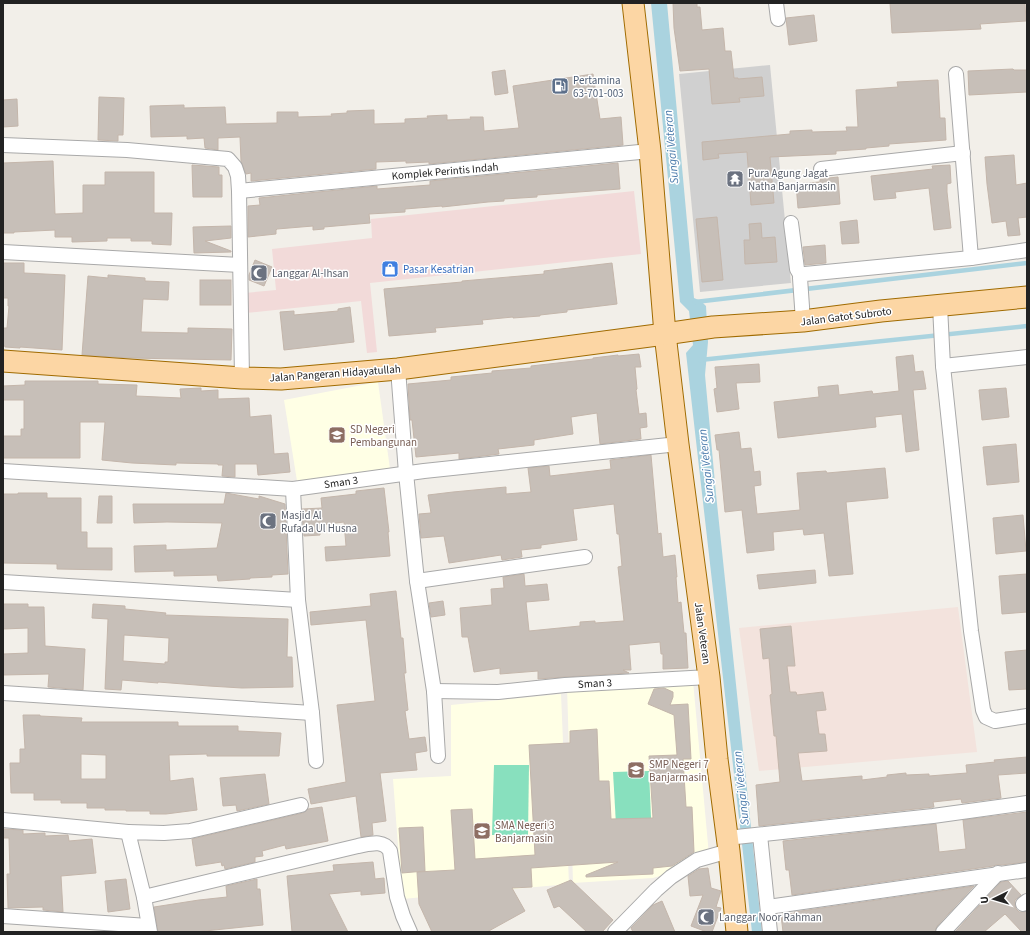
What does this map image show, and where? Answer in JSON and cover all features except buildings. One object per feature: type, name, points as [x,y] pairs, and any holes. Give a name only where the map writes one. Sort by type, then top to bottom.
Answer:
[{"type":"main road","name":"Jalan Veteran","points":[[633,3],[650,151],[665,334],[709,677],[717,759],[731,842],[737,932]]},
{"type":"main road","name":"Jalan Gatot Subroto","points":[[665,334],[713,327],[803,321],[881,311],[940,313],[1027,297]]},
{"type":"main road","name":"Jalan Pangeran Hidayatullah","points":[[3,361],[242,378],[281,379],[398,369],[665,334]]},
{"type":"street","points":[[778,19],[776,3],[782,3]]},
{"type":"street","points":[[956,74],[971,258]]},
{"type":"street","points":[[3,145],[127,150],[228,159],[235,167],[238,176],[239,191],[242,378]]},
{"type":"street","name":"Komplek Perintis Indah","points":[[239,191],[650,151]]},
{"type":"street","points":[[821,169],[963,153]]},
{"type":"street","points":[[792,223],[797,269],[801,279],[803,321]]},
{"type":"street","points":[[801,279],[804,274],[971,258],[1027,250]]},
{"type":"street","points":[[3,252],[240,265]]},
{"type":"street","points":[[940,313],[943,366],[971,631],[983,710],[986,717],[995,720],[1027,716]]},
{"type":"street","points":[[943,366],[1027,357]]},
{"type":"street","points":[[398,369],[406,473],[417,582],[434,692],[438,756]]},
{"type":"street","name":"Sman 3","points":[[3,471],[293,489],[406,473],[678,444]]},
{"type":"street","points":[[293,489],[298,600],[312,713],[316,761]]},
{"type":"street","points":[[417,582],[585,557]]},
{"type":"street","points":[[3,582],[298,600]]},
{"type":"street","name":"Sman 3","points":[[434,692],[498,692],[565,685],[709,677]]},
{"type":"street","points":[[3,693],[312,713]]},
{"type":"street","points":[[615,932],[656,890],[671,877],[697,860],[731,842],[756,835],[933,816],[1027,803]]},
{"type":"street","points":[[3,820],[128,832],[164,833],[190,831],[301,805]]},
{"type":"street","points":[[3,916],[149,929],[144,897],[128,832]]},
{"type":"street","points":[[756,835],[768,907],[770,932]]},
{"type":"street","points":[[144,897],[358,846],[384,844],[390,851],[397,897],[410,932]]},
{"type":"street","points":[[768,907],[1027,870]]},
{"type":"street","points":[[943,932],[998,873]]},
{"type":"shaded area","name":"Pura Agung Jagat Natha Banjarmasin","points":[[770,65],[791,283],[700,292],[679,74]]},
{"type":"shaded area","name":"Pasar Kesatrian","points":[[634,191],[641,254],[370,283],[377,352],[367,353],[361,301],[246,313],[244,293],[276,290],[272,249],[372,238],[371,219]]},
{"type":"shaded area","name":"SD Negeri Pembangunan","points":[[378,382],[390,469],[297,481],[284,400]]},
{"type":"shaded area","points":[[958,607],[977,752],[759,771],[739,628]]},
{"type":"shaded area","name":"SMP Negeri 7 Banjarmasin","points":[[693,681],[709,855],[670,873],[653,878],[573,883],[567,686]]},
{"type":"shaded area","name":"SMA Negeri 3 Banjarmasin","points":[[561,694],[569,884],[402,899],[393,779],[451,776],[451,705]]},
{"type":"green space","points":[[494,765],[529,765],[528,835],[492,835]]},
{"type":"green space","points":[[649,771],[652,841],[617,842],[613,772]]},
{"type":"water","name":"Sungai Veteran","points":[[651,3],[667,3],[694,298],[701,301],[706,306],[708,342],[705,375],[762,932],[752,932],[686,353],[693,345],[689,311],[680,302]]},
{"type":"waterway","points":[[695,302],[1027,263]]},
{"type":"waterway","points":[[700,360],[1027,326]]},
{"type":"place","name":"Pertamina 63-701-003","points":[[560,86]]},
{"type":"place","name":"Pura Agung Jagat Natha Banjarmasin","points":[[735,179]]},
{"type":"place","name":"Pasar Kesatrian","points":[[390,269]]},
{"type":"place","name":"Langgar Al-Ihsan","points":[[259,273]]},
{"type":"place","name":"SD Negeri Pembangunan","points":[[337,435]]},
{"type":"place","name":"Masjid Al Rufada Ul Husna","points":[[268,521]]},
{"type":"place","name":"SMP Negeri 7 Banjarmasin","points":[[636,770]]},
{"type":"place","name":"SMA Negeri 3 Banjarmasin","points":[[482,831]]},
{"type":"place","name":"Langgar Noor Rahman","points":[[706,917]]}]
